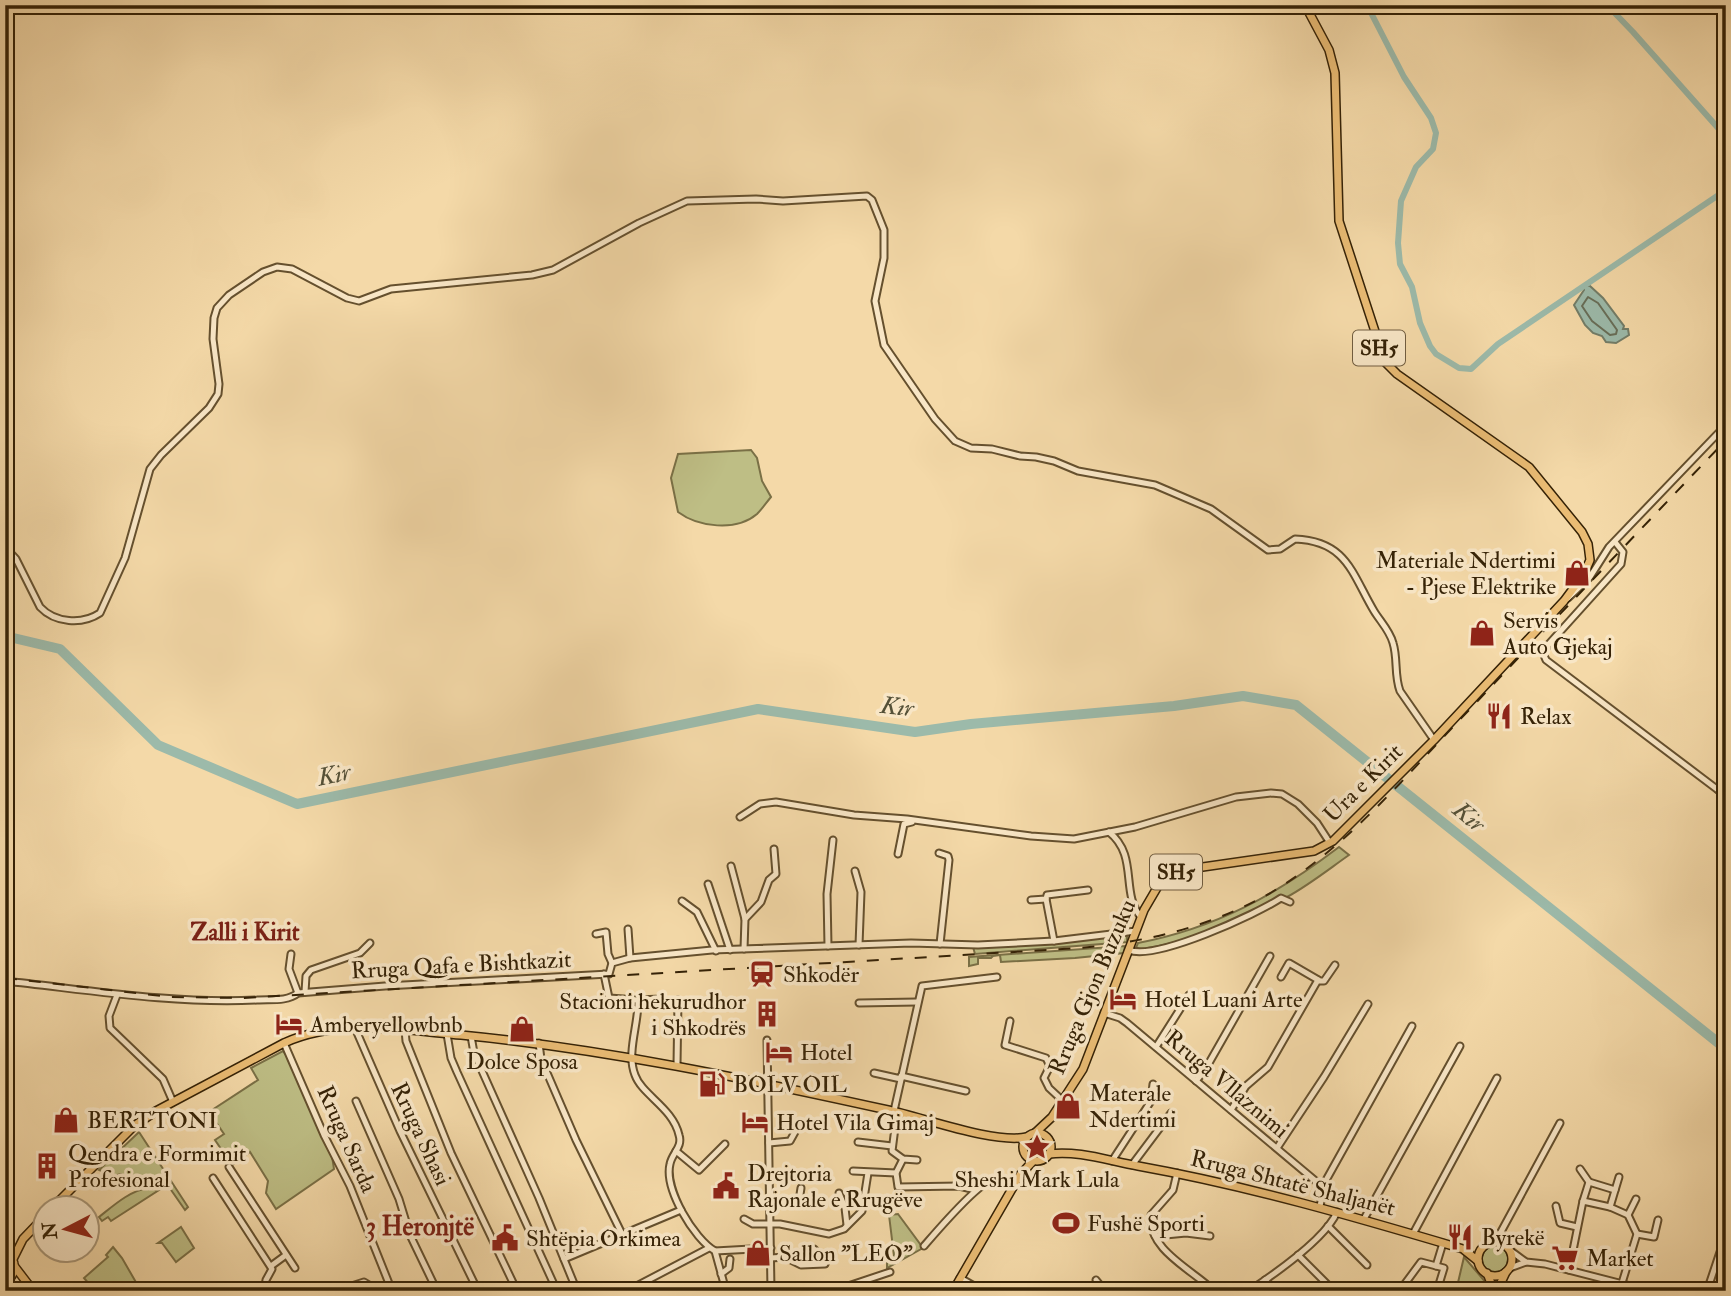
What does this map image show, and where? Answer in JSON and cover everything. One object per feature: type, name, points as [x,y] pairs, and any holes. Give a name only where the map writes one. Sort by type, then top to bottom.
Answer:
[{"type":"main road","name":"SH5","points":[[1305,5],[1332,58],[1335,73],[1339,220],[1382,355],[1396,374],[1523,462],[1582,532],[1590,550],[1590,560],[1584,574],[1564,601],[1434,740]]},
{"type":"main road","name":"Ura e Kirit","points":[[1332,842],[1434,740]]},
{"type":"main road","name":"Rruga Gjon Buzuku","points":[[1031,1135],[1052,1117],[1083,1069],[1141,918],[1161,881],[1175,873],[1220,863],[1305,853],[1332,842]]},
{"type":"main road","points":[[67,1194],[134,1126],[173,1102],[284,1043],[313,1032],[355,1028],[539,1043],[633,1057],[896,1111],[1002,1138],[1034,1160],[1042,1160],[1049,1154]]},
{"type":"main road","name":"Rruga Gjon Buzuku","points":[[1048,1139],[1052,1117]]},
{"type":"main road","points":[[1002,1138],[1031,1135],[1048,1139]]},
{"type":"main road","points":[[1020,1175],[1025,1152],[1024,1143],[1031,1135]]},
{"type":"main road","name":"SH5","points":[[1048,1139],[1049,1154]]},
{"type":"main road","name":"Rruga Shtatë Shaljanët","points":[[1048,1139],[1071,1153]]},
{"type":"main road","name":"Rruga Shtatë Shaljanët","points":[[1049,1154],[1071,1153],[1177,1173],[1320,1206],[1463,1249],[1478,1261]]},
{"type":"main road","points":[[953,1291],[1020,1175],[1034,1160]]},
{"type":"main road","points":[[27,1284],[5,1251],[32,1230]]},
{"type":"main road","points":[[23,1239],[7,1281],[20,1280],[38,1291]]},
{"type":"main road","points":[[1496,1241],[1503,1243],[1511,1251],[1512,1262],[1495,1291],[1478,1261],[1483,1247],[1496,1241]]},
{"type":"main road","name":"Rruga Shtatë Shaljanët","points":[[1463,1249],[1483,1247]]},
{"type":"main road","points":[[1487,1273],[1500,1275],[1508,1270]]},
{"type":"street","points":[[5,547],[16,559],[45,613],[69,621],[79,621],[100,612],[125,558],[150,469],[209,408],[218,394],[213,330],[217,308],[229,295],[268,269],[292,269],[347,298],[364,300],[390,289],[532,275],[553,270],[639,223],[687,201],[776,201],[867,196],[873,200],[884,230],[884,258],[875,301],[884,345],[949,436],[971,448],[1035,457],[1078,471],[1155,485],[1211,509],[1262,547],[1272,551],[1295,539],[1317,543],[1335,551],[1355,573],[1393,642],[1397,684],[1434,740]]},
{"type":"street","points":[[1564,601],[1585,584],[1615,542],[1726,425]]},
{"type":"street","points":[[1615,542],[1623,552],[1621,564],[1548,645],[1544,653],[1546,660],[1726,796]]},
{"type":"street","points":[[1718,790],[1726,781]]},
{"type":"street","points":[[898,854],[904,824],[912,822],[1065,840],[1135,827],[1236,797],[1271,793],[1289,797],[1298,804],[1332,842]]},
{"type":"street","points":[[740,817],[770,801],[854,815],[907,819],[912,822]]},
{"type":"street","points":[[1109,832],[1126,855],[1134,906],[1141,918]]},
{"type":"street","points":[[828,946],[827,894],[833,840]]},
{"type":"street","points":[[745,919],[761,902],[769,880],[776,874],[775,849]]},
{"type":"street","points":[[939,853],[949,858],[940,944]]},
{"type":"street","points":[[731,866],[745,919],[744,949]]},
{"type":"street","points":[[855,871],[861,892],[859,945]]},
{"type":"street","points":[[708,884],[730,950]]},
{"type":"street","points":[[1054,941],[1047,895],[1088,890]]},
{"type":"street","points":[[1129,950],[1141,953],[1159,949],[1242,920],[1281,898],[1290,902]]},
{"type":"street","points":[[1031,900],[1046,899]]},
{"type":"street","points":[[682,901],[696,912],[716,951]]},
{"type":"street","points":[[628,929],[630,958]]},
{"type":"street","points":[[612,963],[630,958],[744,949],[978,945],[1054,941],[1136,931]]},
{"type":"street","name":"Rruga Qafa e Bishtkazit","points":[[5,981],[117,995],[194,1001],[291,998],[305,992],[609,974],[612,963],[608,954],[606,932],[596,934]]},
{"type":"street","name":"Rruga Qafa e Bishtkazit","points":[[305,992],[306,976],[311,970],[360,953],[370,943]]},
{"type":"street","points":[[291,954],[289,970],[298,993]]},
{"type":"street","points":[[1196,1081],[1205,1070],[1270,956]]},
{"type":"street","points":[[1281,976],[1289,963],[1324,981],[1335,965]]},
{"type":"street","points":[[604,974],[609,998],[661,999]]},
{"type":"street","points":[[917,1160],[903,1159],[894,1154],[892,1146],[901,1078],[920,989],[926,985],[997,977]]},
{"type":"street","points":[[1231,1110],[1246,1086],[1268,1067],[1318,980]]},
{"type":"street","points":[[117,995],[109,1016],[110,1028],[163,1079],[173,1102]]},
{"type":"street","points":[[1156,1047],[1189,995]]},
{"type":"street","points":[[638,1000],[633,1057],[636,1078],[677,1127],[680,1139],[670,1162],[669,1180],[681,1210],[712,1250],[726,1291]]},
{"type":"street","points":[[677,1065],[678,1000]]},
{"type":"street","points":[[859,1003],[917,1002]]},
{"type":"street","points":[[1276,1148],[1324,1077],[1368,1004]]},
{"type":"street","name":"Rruga Vllaznimi","points":[[1104,1013],[1120,1018],[1324,1188]]},
{"type":"street","points":[[1010,1021],[1005,1045],[1046,1058],[1050,1066],[1044,1078],[1049,1088],[1063,1101]]},
{"type":"street","points":[[1320,1206],[1325,1182],[1412,1026]]},
{"type":"street","name":"Rruga Shasi","points":[[355,1028],[400,1131],[478,1291]]},
{"type":"street","points":[[405,1030],[406,1041],[451,1153],[517,1291]]},
{"type":"street","points":[[447,1034],[449,1051],[457,1072],[557,1291]]},
{"type":"street","points":[[471,1036],[474,1053],[577,1291]]},
{"type":"street","points":[[767,1040],[771,1291]]},
{"type":"street","name":"Rruga Sarda","points":[[284,1043],[324,1135],[355,1197],[393,1291]]},
{"type":"street","points":[[539,1043],[541,1059],[576,1140],[622,1234]]},
{"type":"street","points":[[1364,1219],[1460,1046]]},
{"type":"street","points":[[874,1073],[966,1091]]},
{"type":"street","points":[[1413,1234],[1497,1078]]},
{"type":"street","points":[[1112,1161],[1151,1101],[1153,1084]]},
{"type":"street","points":[[356,1101],[399,1199],[410,1235],[437,1291]]},
{"type":"street","points":[[1132,1165],[1171,1113]]},
{"type":"street","points":[[1496,1241],[1560,1123]]},
{"type":"street","points":[[769,1143],[790,1141],[795,1132],[794,1127]]},
{"type":"street","points":[[858,1142],[892,1146]]},
{"type":"street","points":[[676,1152],[699,1170],[725,1144]]},
{"type":"street","points":[[903,1159],[896,1174],[896,1184],[901,1188],[960,1186],[976,1190]]},
{"type":"street","points":[[229,1167],[295,1268]]},
{"type":"street","points":[[1580,1169],[1589,1182],[1615,1190]]},
{"type":"street","points":[[853,1171],[896,1174]]},
{"type":"street","points":[[744,1219],[753,1224],[788,1225],[829,1234],[837,1233],[862,1211],[868,1173]]},
{"type":"street","points":[[1177,1173],[1172,1189],[1151,1215],[1152,1230],[1170,1255],[1213,1291]]},
{"type":"street","points":[[1610,1207],[1619,1177]]},
{"type":"street","points":[[213,1178],[271,1266],[271,1274],[266,1280],[264,1291],[278,1288],[284,1291]]},
{"type":"street","points":[[924,1246],[976,1190],[994,1179],[1013,1188]]},
{"type":"street","points":[[1569,1270],[1589,1182]]},
{"type":"street","points":[[770,1204],[799,1201],[801,1188]]},
{"type":"street","points":[[839,1193],[845,1208],[847,1225]]},
{"type":"street","points":[[1628,1215],[1636,1199]]},
{"type":"street","points":[[1583,1201],[1610,1207],[1628,1215],[1637,1234],[1622,1283]]},
{"type":"street","points":[[1556,1206],[1560,1223],[1577,1227]]},
{"type":"street","points":[[564,1259],[681,1210]]},
{"type":"street","points":[[1249,1291],[1298,1255],[1328,1226],[1337,1212]]},
{"type":"street","points":[[1637,1234],[1654,1237],[1658,1220]]},
{"type":"street","points":[[1328,1226],[1367,1265]]},
{"type":"street","points":[[1156,1236],[1186,1233],[1210,1236]]},
{"type":"street","points":[[1707,1291],[1726,1234]]},
{"type":"street","points":[[1436,1266],[1443,1243]]},
{"type":"street","points":[[627,1291],[712,1250],[771,1248]]},
{"type":"street","points":[[771,1258],[814,1249],[826,1261],[825,1264],[801,1265],[785,1257]]},
{"type":"street","points":[[1511,1251],[1526,1262],[1647,1290]]},
{"type":"street","points":[[271,1266],[286,1255]]},
{"type":"street","points":[[1298,1255],[1334,1291]]},
{"type":"street","points":[[722,1274],[729,1268],[730,1259]]},
{"type":"street","points":[[1429,1291],[1404,1285],[1421,1262],[1444,1268],[1437,1291]]},
{"type":"street","points":[[1508,1270],[1526,1262]]},
{"type":"street","points":[[833,1291],[890,1272]]},
{"type":"street","points":[[960,1278],[983,1291]]},
{"type":"street","points":[[1096,1280],[1105,1291]]},
{"type":"street","points":[[1265,1280],[1276,1291]]},
{"type":"street","points":[[336,1291],[364,1282],[372,1291]]},
{"type":"green space","points":[[751,450],[757,458],[762,481],[771,497],[757,514],[739,523],[717,525],[696,521],[678,512],[671,478],[678,454]]},
{"type":"green space","points":[[1339,847],[1349,855],[1271,906],[1192,937],[1135,950],[1138,943],[1166,937],[1219,919],[1268,895]]},
{"type":"green space","points":[[1127,935],[1127,942],[975,954],[973,947],[1065,942]]},
{"type":"green space","points":[[1125,946],[1124,953],[1075,958],[1001,962],[1000,955],[978,958],[978,964],[969,966],[969,957]]},
{"type":"green space","points":[[283,1051],[289,1058],[332,1156],[334,1169],[276,1209],[266,1193],[268,1181],[250,1152],[232,1165],[215,1140],[224,1134],[209,1112],[258,1080],[251,1068]]},
{"type":"green space","points":[[139,1132],[188,1207],[185,1210],[169,1187],[158,1182],[138,1184],[121,1174],[113,1176],[99,1170]]},
{"type":"green space","points":[[141,1190],[159,1190],[111,1221],[108,1217],[102,1221],[102,1215]]},
{"type":"green space","points":[[898,1214],[923,1248],[887,1268],[887,1260],[894,1256],[889,1215]]},
{"type":"green space","points":[[181,1227],[194,1248],[176,1262],[162,1243],[158,1243]]},
{"type":"green space","points":[[1495,1246],[1504,1250],[1508,1259],[1504,1268],[1495,1272],[1486,1268],[1482,1259],[1486,1250]]},
{"type":"green space","points":[[113,1247],[141,1291],[95,1291],[84,1278],[102,1264],[108,1257],[106,1255]]},
{"type":"green space","points":[[1464,1257],[1488,1285],[1489,1291],[1456,1291]]},
{"type":"water","points":[[1584,286],[1590,286],[1603,298],[1624,326],[1623,329],[1628,329],[1629,335],[1616,343],[1606,342],[1602,336],[1593,333],[1585,325],[1574,305]]},
{"type":"waterway","points":[[1367,5],[1404,77],[1431,118],[1436,133],[1433,149],[1416,167],[1401,201],[1398,243],[1400,264],[1412,287],[1420,323],[1430,346],[1436,354],[1459,368],[1471,369],[1498,344],[1726,190]]},
{"type":"waterway","points":[[1607,5],[1726,137]]},
{"type":"waterway","name":"Kir","points":[[5,636],[60,649],[158,745],[297,804],[758,709],[915,732],[971,724],[1174,706],[1243,696],[1296,705],[1726,1049]]},
{"type":"railway","points":[[5,978],[170,997],[244,998],[1080,948],[1155,937],[1203,923],[1272,892],[1300,874],[1352,831],[1726,440]]},
{"type":"place","name":"Materiale Ndertimi - Pjese Elektrike","points":[[1577,573]]},
{"type":"place","name":"Servis Auto Gjekaj","points":[[1482,633]]},
{"type":"place","name":"Relax","points":[[1499,716]]},
{"type":"place","name":"Shkodër","points":[[762,974]]},
{"type":"place","name":"Hotel Luani Arte","points":[[1123,999]]},
{"type":"place","name":"Stacioni hekurudhor i Shkodrës","points":[[767,1014]]},
{"type":"place","name":"Amberyellowbnb","points":[[289,1024]]},
{"type":"place","name":"Dolce Sposa","points":[[522,1029]]},
{"type":"place","name":"Hotel","points":[[779,1052]]},
{"type":"place","name":"BOLV OIL","points":[[712,1084]]},
{"type":"place","name":"Materale Ndertimi","points":[[1068,1106]]},
{"type":"place","name":"BERTTONI","points":[[66,1120]]},
{"type":"place","name":"Hotel Vila Gimaj","points":[[755,1122]]},
{"type":"place","name":"Sheshi Mark Lula","points":[[1037,1147]]},
{"type":"place","name":"Qendra e Formimit Profesional","points":[[47,1166]]},
{"type":"place","name":"Drejtoria Rajonale e Rrugëve","points":[[726,1186]]},
{"type":"place","name":"Fushë Sporti","points":[[1066,1223]]},
{"type":"place","name":"Byrekë","points":[[1460,1237]]},
{"type":"place","name":"Shtëpia Orkimea","points":[[505,1238]]},
{"type":"place","name":"Sallon \"LEO\"","points":[[758,1253]]},
{"type":"place","name":"Market","points":[[1565,1258]]},
{"type":"district","name":"Zalli i Kirit","points":[[245,932]]},
{"type":"district","name":"3 Heronjtë","points":[[420,1227]]}]
